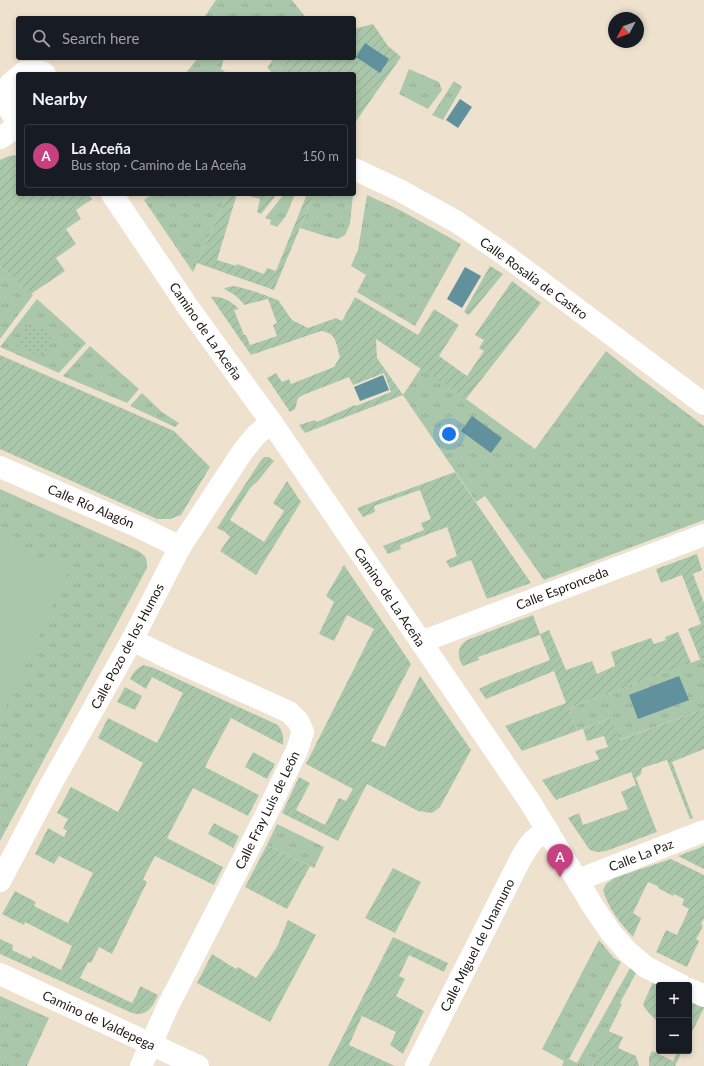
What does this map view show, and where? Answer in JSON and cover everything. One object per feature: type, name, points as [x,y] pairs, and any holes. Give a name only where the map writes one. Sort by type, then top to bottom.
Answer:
[{"type":"street","points":[[24,72],[42,72]]},
{"type":"street","points":[[8,112],[7,94],[13,78]]},
{"type":"street","points":[[0,138],[16,127]]},
{"type":"street","name":"Calle Rosalía de Castro","points":[[356,170],[399,190],[457,222],[505,254],[704,404]]},
{"type":"street","name":"Camino de La Aceña","points":[[113,196],[188,307],[272,423],[530,802],[594,908],[612,934],[628,952],[646,967],[675,982]]},
{"type":"street","name":"Calle Pozo de los Humos","points":[[0,881],[52,781],[132,640],[180,547],[243,451],[257,434],[272,423]]},
{"type":"street","name":"Calle Río Alagón","points":[[0,467],[141,528],[180,547]]},
{"type":"street","name":"Calle Espronceda","points":[[421,642],[704,535]]},
{"type":"street","name":"Calle Fray Luis de León","points":[[132,640],[289,712],[298,721],[303,732],[297,750],[168,1006],[141,1066]]},
{"type":"street","name":"Calle Miguel de Unamuno","points":[[416,1066],[520,860],[529,844],[538,835],[548,831]]},
{"type":"street","name":"Calle La Paz","points":[[578,880],[704,831]]},
{"type":"street","name":"Camino de Valdepega","points":[[0,974],[198,1066]]},
{"type":"street","points":[[692,990],[704,996]]},
{"type":"green space","points":[[216,0],[292,0],[304,16],[205,16]]},
{"type":"green space","points":[[373,24],[388,46],[401,57],[356,121],[356,72],[279,72],[288,60],[356,60],[356,28]]},
{"type":"green space","points":[[196,60],[223,60],[221,69],[225,72],[187,72]]},
{"type":"green space","points":[[273,60],[288,60],[279,72],[270,72],[267,68]]},
{"type":"green space","points":[[409,69],[439,82],[442,90],[428,109],[399,94]]},
{"type":"green space","points":[[454,81],[462,87],[443,120],[432,115]]},
{"type":"green space","points":[[16,155],[16,196],[90,196],[92,199],[76,210],[81,219],[66,229],[76,244],[56,258],[65,271],[31,294],[0,266],[0,160],[9,156]]},
{"type":"green space","points":[[367,195],[400,210],[461,244],[415,326],[357,292],[366,275],[351,266],[358,250]]},
{"type":"green space","points":[[150,196],[227,196],[193,272],[144,200]]},
{"type":"green space","points":[[227,196],[236,196],[217,260],[236,266],[237,264],[264,274],[267,268],[276,271],[306,196],[313,196],[274,290],[197,263]]},
{"type":"green space","points":[[250,196],[275,196],[261,214],[257,212],[260,199]]},
{"type":"green space","points":[[282,196],[294,196],[286,216],[277,227],[270,224],[271,220],[265,218]]},
{"type":"green space","points":[[313,196],[353,196],[350,224],[345,235],[338,239],[300,228]]},
{"type":"green space","points":[[0,266],[33,295],[0,339]]},
{"type":"green space","points":[[490,266],[503,274],[469,315],[464,312]]},
{"type":"green space","points":[[512,281],[541,303],[466,399],[376,339],[377,358],[403,395],[305,433],[299,425],[315,420],[317,422],[355,405],[356,406],[391,392],[384,373],[353,385],[349,377],[303,395],[298,398],[295,409],[290,412],[267,378],[276,373],[282,382],[289,379],[291,384],[334,367],[340,357],[333,337],[326,332],[321,331],[251,355],[211,297],[219,297],[226,300],[239,309],[234,310],[244,335],[246,335],[250,345],[277,336],[273,325],[277,323],[268,299],[244,305],[235,296],[224,289],[228,287],[235,286],[278,300],[292,320],[308,328],[336,318],[342,321],[355,297],[418,335],[434,309],[459,325],[439,356],[467,376],[484,351],[479,348],[484,340],[475,335]]},
{"type":"green space","points":[[37,299],[86,343],[59,373],[0,347]]},
{"type":"green space","points":[[29,322],[54,335],[42,358],[17,346]]},
{"type":"green space","points":[[90,346],[139,389],[127,403],[63,376]]},
{"type":"green space","points":[[606,351],[704,426],[704,520],[544,580],[485,496],[476,502],[403,395],[421,368],[535,449]]},
{"type":"green space","points":[[0,355],[174,431],[210,467],[181,515],[170,519],[157,519],[0,449]]},
{"type":"green space","points":[[142,393],[162,412],[179,423],[175,427],[130,406]]},
{"type":"green space","points":[[264,457],[269,457],[274,461],[257,482],[250,488],[230,520],[264,542],[284,511],[273,503],[287,481],[301,502],[256,575],[220,551],[230,537],[225,532],[217,528]]},
{"type":"green space","points":[[455,472],[531,583],[487,599],[471,560],[450,568],[446,561],[457,556],[447,527],[400,545],[401,549],[388,554],[383,546],[424,530],[421,523],[431,519],[420,490],[374,506],[375,512],[363,517],[357,508]]},
{"type":"green space","points":[[0,489],[136,550],[145,557],[147,561],[147,568],[0,841]]},
{"type":"green space","points":[[0,540],[69,570],[0,720]]},
{"type":"green space","points":[[697,554],[702,570],[693,574],[704,603],[704,658],[700,659],[688,629],[701,624],[682,575],[661,583],[656,569]]},
{"type":"green space","points":[[344,565],[411,664],[371,741],[385,747],[420,676],[471,750],[440,807],[432,813],[418,811],[367,784],[338,841],[282,813],[299,777],[310,783],[296,810],[325,825],[339,798],[346,801],[353,789],[306,764],[374,629],[347,615],[334,641],[319,634],[334,602],[326,596]]},
{"type":"green space","points":[[533,615],[540,634],[549,630],[566,670],[592,661],[597,674],[615,666],[611,652],[651,638],[654,644],[666,640],[665,637],[678,632],[691,663],[569,708],[577,731],[522,751],[505,726],[566,703],[554,671],[486,699],[479,689],[550,660],[540,635],[478,657],[479,660],[463,666],[459,659],[459,652],[464,642],[467,640]]},
{"type":"green space","points":[[704,658],[704,709],[619,740],[611,718],[577,731],[569,708]]},
{"type":"green space","points":[[143,665],[154,668],[278,725],[282,732],[283,745],[231,718],[205,767],[259,795],[248,816],[193,788],[167,838],[223,867],[214,885],[155,856],[143,879],[147,882],[112,954],[99,947],[91,963],[88,962],[80,978],[132,1003],[140,986],[158,995],[149,1010],[142,1014],[137,1014],[0,954],[0,939],[13,945],[12,950],[31,959],[33,956],[61,970],[72,946],[25,922],[24,925],[2,914],[15,891],[36,902],[34,906],[68,923],[93,873],[59,856],[54,864],[35,854],[48,828],[64,837],[67,831],[63,828],[68,819],[57,813],[71,787],[118,812],[143,763],[98,738],[108,718],[157,743],[183,693],[152,677],[146,689],[130,679],[135,671]]},
{"type":"green space","points":[[125,687],[142,696],[135,710],[117,702]]},
{"type":"green space","points":[[704,709],[704,749],[672,762],[693,818],[690,819],[667,760],[642,768],[641,774],[636,778],[657,832],[606,851],[595,852],[589,849],[568,818],[579,813],[583,825],[628,809],[621,792],[636,785],[631,772],[556,800],[542,780],[599,759],[595,751],[608,747],[604,736],[587,741],[583,729],[611,718],[620,740]]},
{"type":"green space","points":[[253,752],[275,764],[267,779],[245,767]]},
{"type":"green space","points":[[214,823],[239,836],[233,848],[208,834]]},
{"type":"green space","points":[[277,824],[324,847],[314,868],[267,845]]},
{"type":"green space","points":[[267,845],[310,866],[287,909],[245,887]]},
{"type":"green space","points":[[704,846],[704,869],[678,856]]},
{"type":"green space","points":[[671,859],[704,875],[704,918],[701,924],[703,926],[696,939],[699,941],[687,967],[656,952],[666,930],[677,935],[689,909],[682,905],[684,899],[674,894],[673,896],[658,888],[658,886],[648,882],[633,913],[641,918],[633,937],[615,915],[605,897],[603,890],[606,884],[614,878]]},
{"type":"green space","points":[[393,868],[421,882],[395,933],[365,918]]},
{"type":"green space","points":[[288,920],[316,935],[270,1022],[197,983],[212,954],[236,969],[238,967],[256,978],[277,947]]},
{"type":"green space","points":[[393,937],[448,963],[444,972],[409,955],[399,976],[405,979],[396,996],[424,1011],[403,1054],[390,1045],[396,1032],[362,1016],[349,1045],[395,1066],[328,1066]]},
{"type":"green space","points":[[599,940],[614,958],[621,962],[569,1059],[577,1063],[630,968],[637,971],[620,1003],[622,1004],[592,1066],[562,1066],[564,1061],[542,1049]]},
{"type":"green space","points":[[654,980],[656,982],[656,1020],[646,1010],[643,1004]]},
{"type":"green space","points":[[0,996],[49,1018],[27,1066],[0,1066]]},
{"type":"green space","points":[[692,999],[704,1005],[704,1008],[692,1032]]},
{"type":"green space","points":[[608,1031],[623,1037],[618,1048],[636,1056],[639,1066],[592,1066]]},
{"type":"green space","points":[[652,1051],[673,1061],[676,1054],[681,1054],[675,1066],[649,1066],[649,1057]]},
{"type":"water","points":[[365,43],[389,59],[380,73],[356,57]]},
{"type":"water","points":[[460,99],[472,107],[458,128],[446,120]]},
{"type":"water","points":[[465,267],[481,276],[462,308],[447,299]]},
{"type":"water","points":[[383,375],[389,390],[360,401],[354,387]]},
{"type":"water","points":[[472,416],[502,438],[491,453],[461,431]]},
{"type":"water","points":[[679,676],[689,700],[638,719],[629,695]]},
{"type":"place","name":"La Aceña","points":[[560,877]]}]
